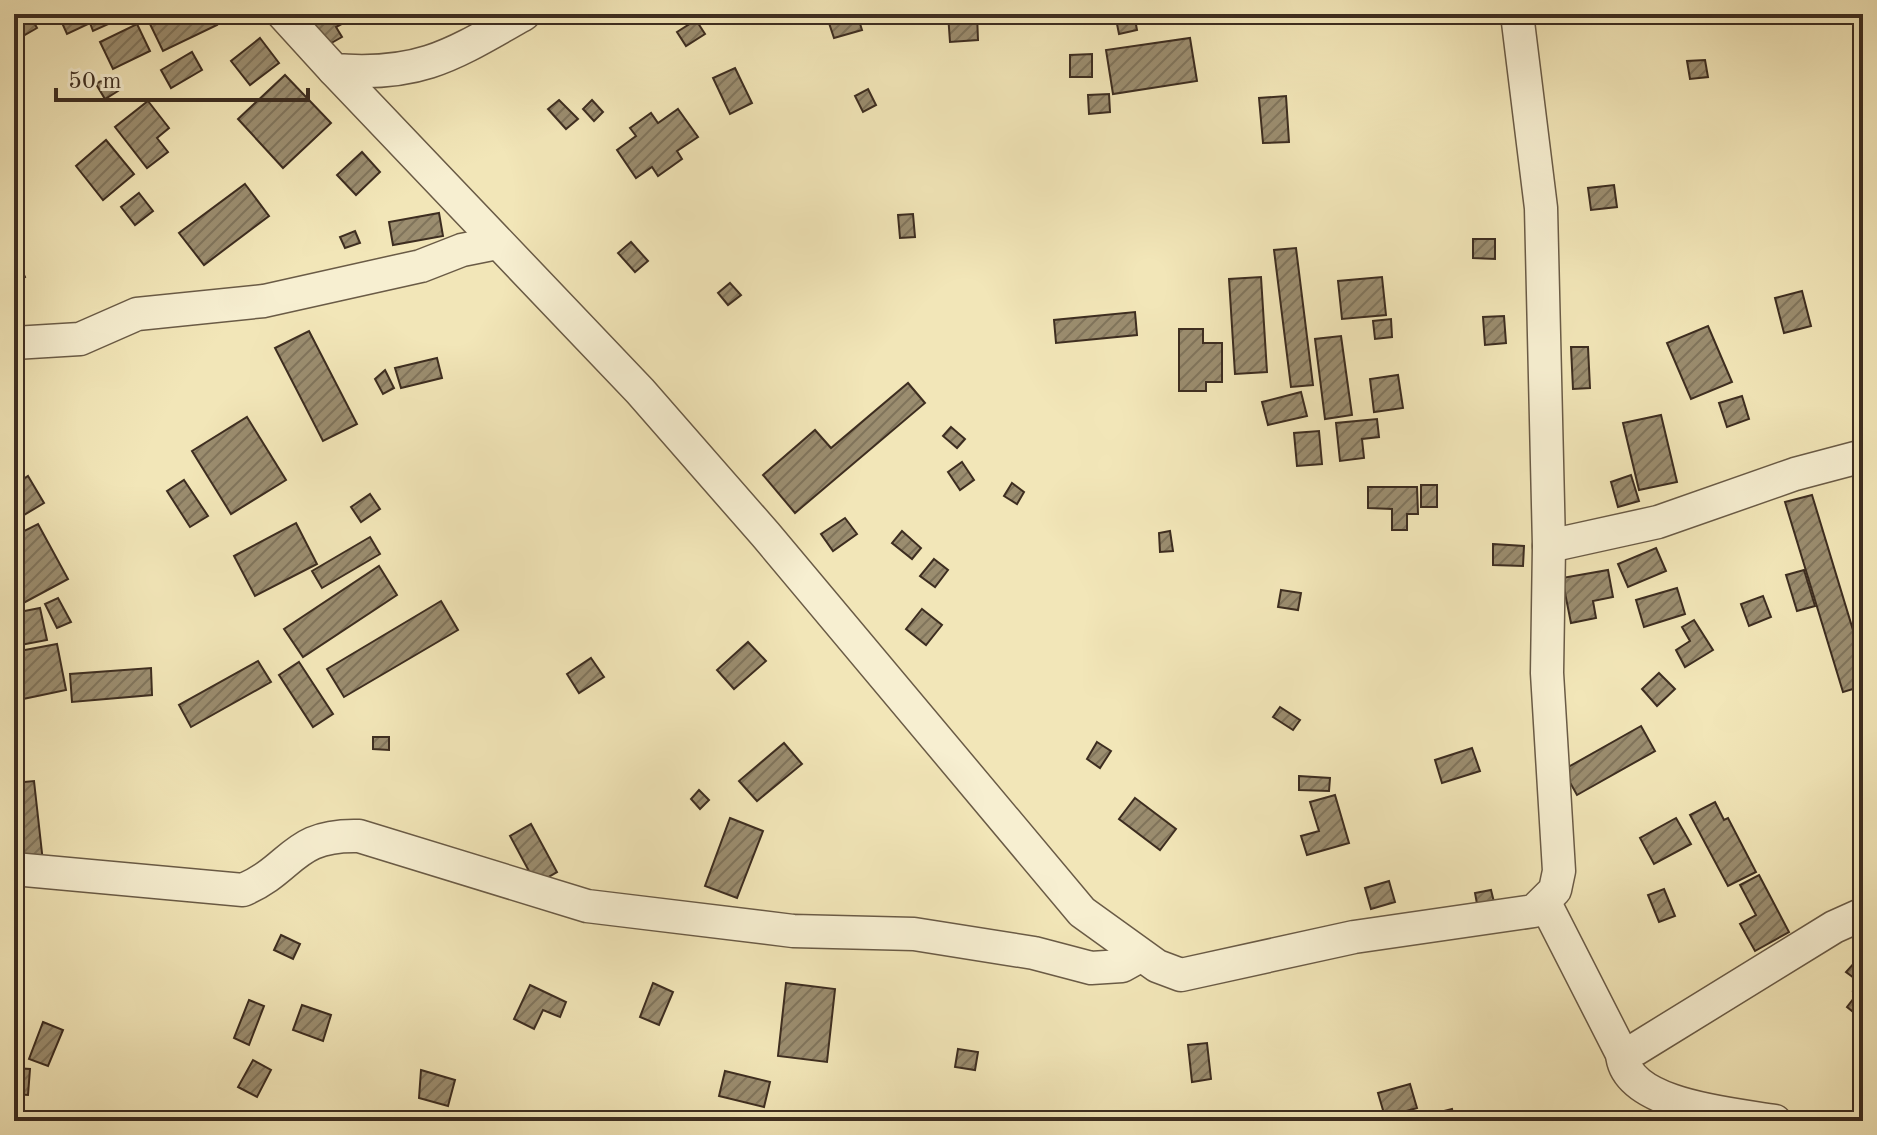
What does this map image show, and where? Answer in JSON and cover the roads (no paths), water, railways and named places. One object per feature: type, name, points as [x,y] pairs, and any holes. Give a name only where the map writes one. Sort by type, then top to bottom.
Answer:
[{"type":"street","points":[[283,14],[640,391],[766,535],[1082,912],[1140,956],[1181,975],[1354,937],[1534,911],[1555,890],[1559,871],[1547,673],[1549,546],[1541,208],[1517,14]]},
{"type":"street","points":[[334,70],[377,74],[419,68],[524,14]]},
{"type":"street","points":[[14,343],[80,339],[137,314],[264,301],[421,266],[462,250],[497,243]]},
{"type":"street","points":[[1549,546],[1658,522],[1795,474],[1863,456]]},
{"type":"street","points":[[14,869],[243,890],[257,884],[301,846],[323,837],[359,836],[587,906],[793,931],[914,934],[1034,953],[1091,968],[1122,966],[1140,956]]},
{"type":"street","points":[[1545,903],[1622,1054],[1623,1070],[1635,1083],[1657,1095],[1711,1110],[1775,1121]]},
{"type":"street","points":[[1622,1054],[1834,927],[1863,914]]}]
